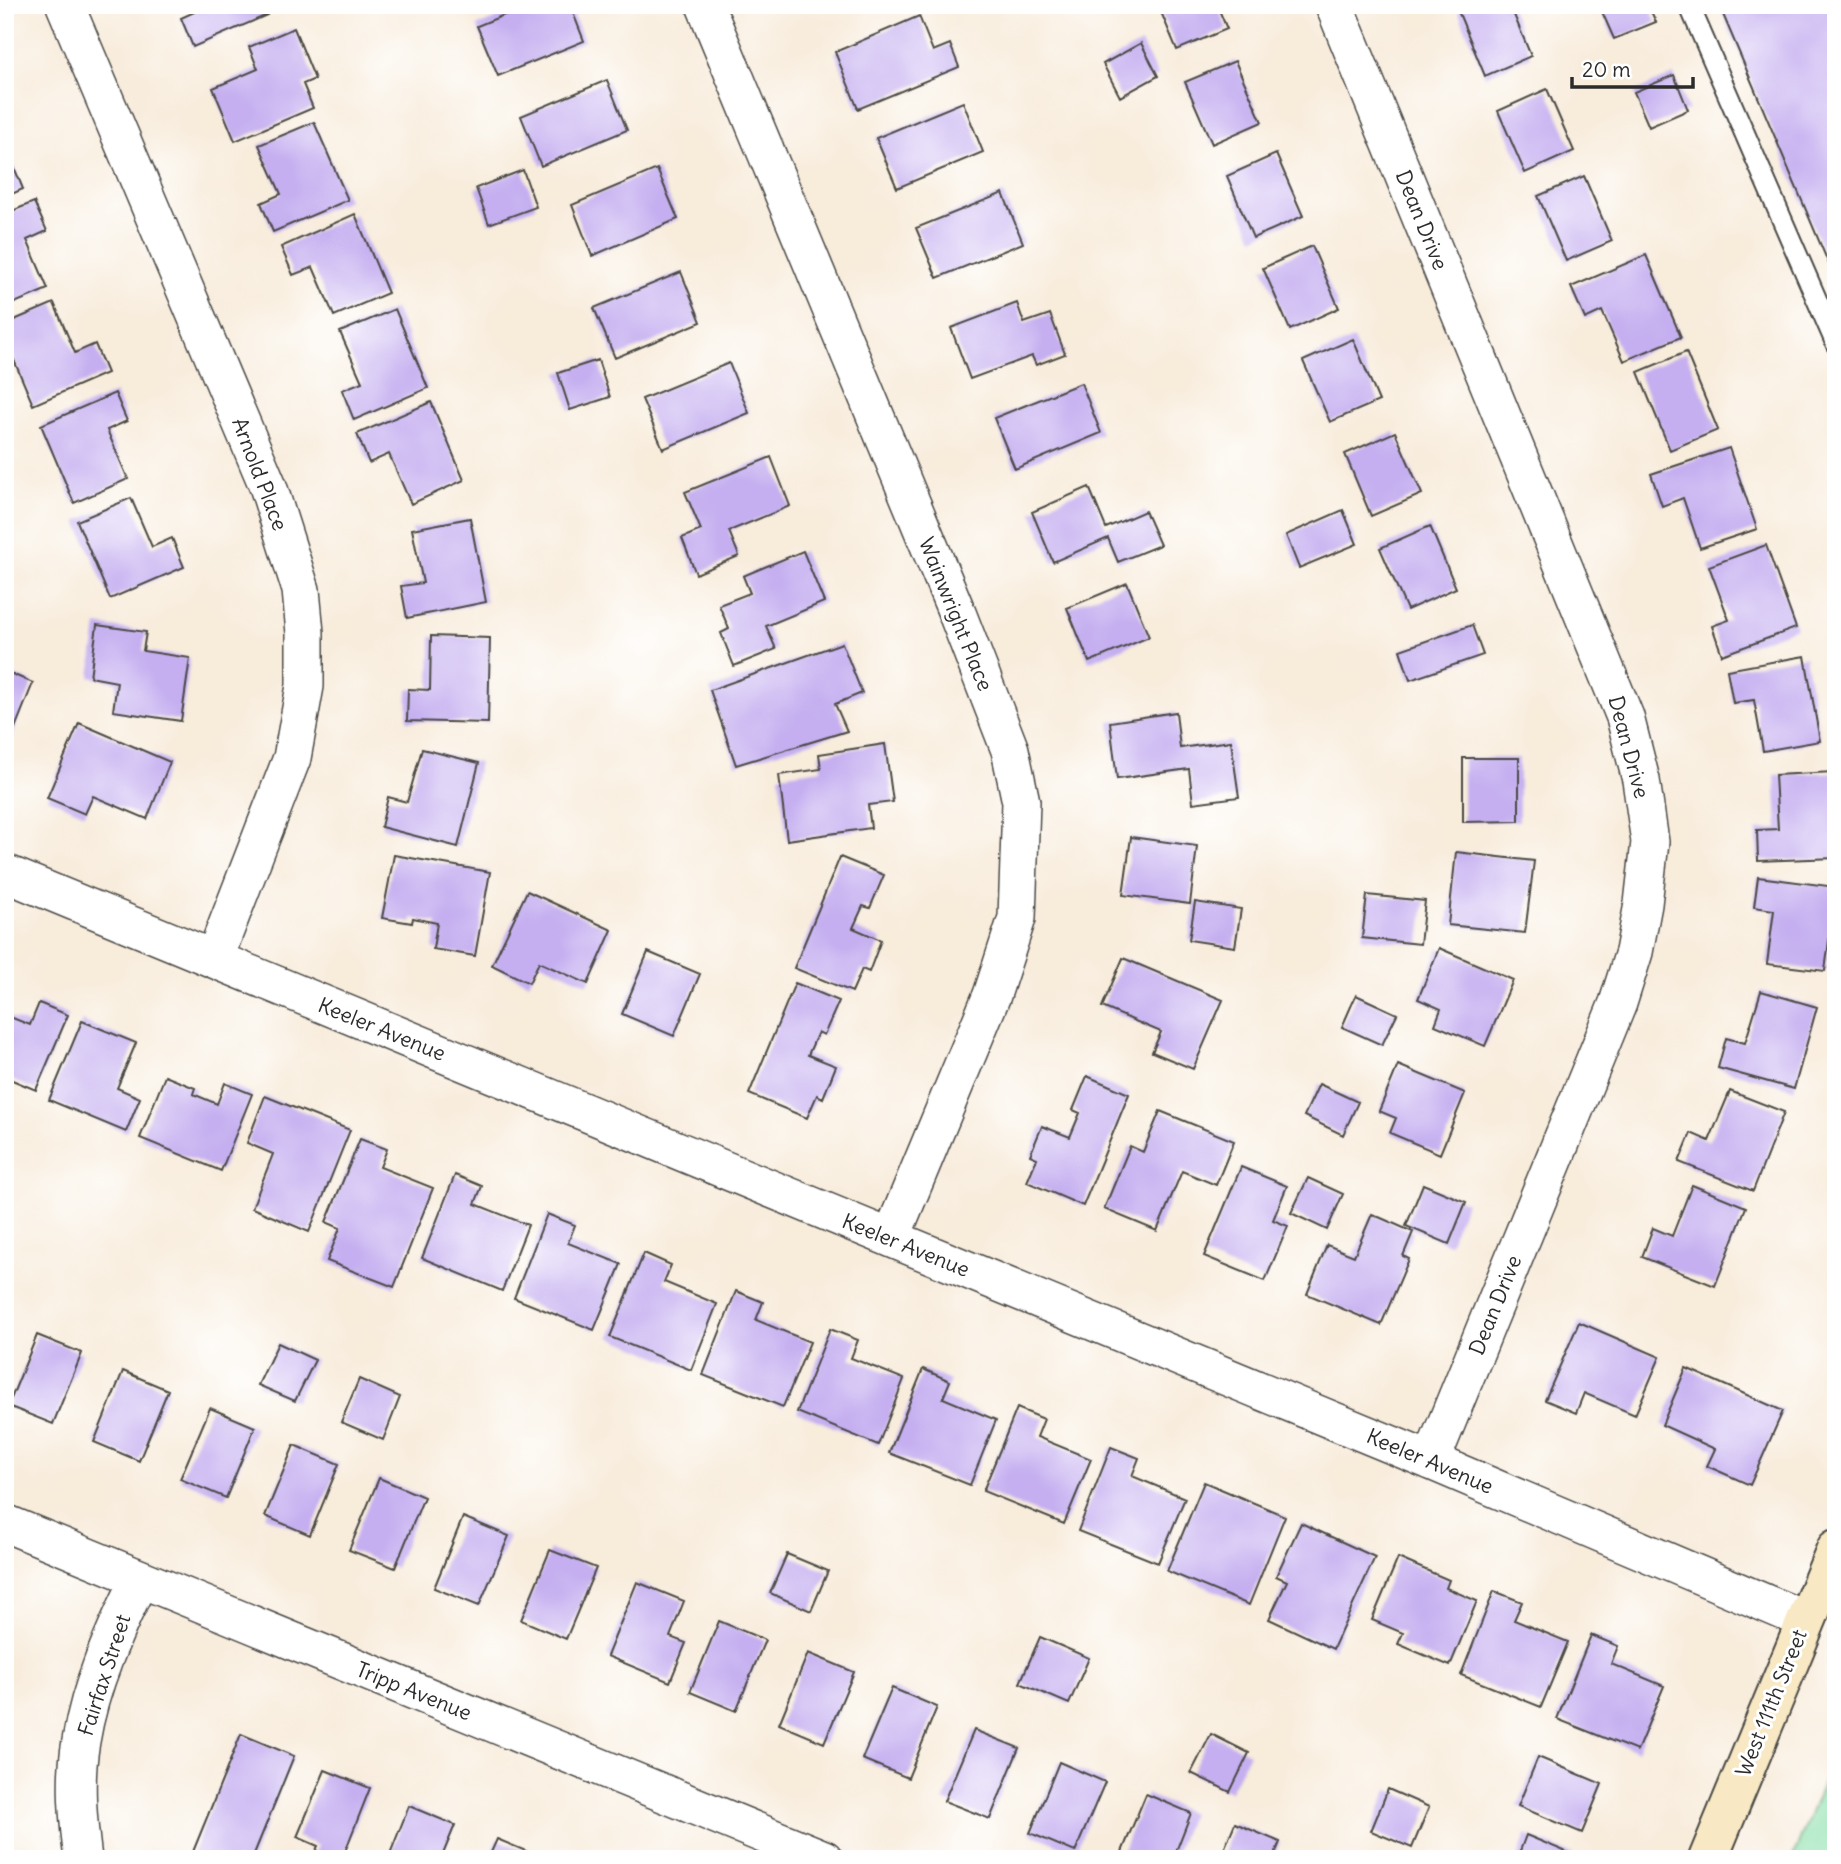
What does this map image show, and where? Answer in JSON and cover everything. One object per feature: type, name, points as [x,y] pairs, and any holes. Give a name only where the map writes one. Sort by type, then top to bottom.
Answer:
[{"type":"main road","name":"West 111th Street","points":[[1708,1859],[1836,1549]]},
{"type":"street","name":"Arnold Place","points":[[65,5],[268,486],[301,590],[305,634],[304,686],[292,758],[214,959]]},
{"type":"street","name":"Wainwright Place","points":[[705,5],[955,608],[1010,750],[1021,802],[1017,918],[992,995],[891,1238]]},
{"type":"street","name":"Dean Drive","points":[[1334,5],[1625,717],[1641,780],[1650,842],[1634,952],[1618,1003],[1431,1461]]},
{"type":"street","name":"Keeler Avenue","points":[[5,873],[1431,1461],[1805,1620]]},
{"type":"street","name":"Tripp Avenue","points":[[5,1523],[824,1859]]},
{"type":"street","name":"Fairfax Street","points":[[83,1859],[77,1809],[81,1741],[116,1626],[140,1579]]},
{"type":"lane","points":[[1689,5],[1836,344]]},
{"type":"green space","points":[[1836,1752],[1836,1859],[1792,1859]]},
{"type":"building","points":[[199,5],[263,5],[267,15],[193,47],[181,18],[201,9]]},
{"type":"building","points":[[529,5],[570,5],[584,41],[498,76],[477,26]]},
{"type":"building","points":[[1158,5],[1217,5],[1227,29],[1177,50]]},
{"type":"building","points":[[1471,5],[1510,5],[1531,56],[1485,76],[1458,11]]},
{"type":"building","points":[[1599,5],[1648,5],[1656,22],[1614,39]]},
{"type":"building","points":[[1719,5],[1836,5],[1836,281]]},
{"type":"building","points":[[919,16],[933,51],[950,44],[959,67],[858,109],[835,52]]},
{"type":"building","points":[[294,28],[315,79],[303,84],[313,108],[235,141],[213,88],[258,69],[249,47]]},
{"type":"building","points":[[1141,43],[1158,76],[1120,97],[1103,64]]},
{"type":"building","points":[[1235,61],[1262,122],[1212,144],[1185,82]]},
{"type":"building","points":[[1674,75],[1688,110],[1649,127],[1634,92]]},
{"type":"building","points":[[607,80],[627,130],[541,166],[521,116]]},
{"type":"building","points":[[1547,89],[1574,151],[1525,173],[1498,111]]},
{"type":"building","points":[[963,102],[983,152],[897,188],[876,138]]},
{"type":"building","points":[[314,122],[348,200],[273,232],[261,203],[281,194],[259,145]]},
{"type":"building","points":[[5,145],[23,189],[5,197]]},
{"type":"building","points":[[1276,154],[1303,216],[1253,238],[1227,176]]},
{"type":"building","points":[[657,169],[678,219],[592,256],[572,205]]},
{"type":"building","points":[[523,170],[536,207],[489,224],[476,188]]},
{"type":"building","points":[[1584,176],[1612,241],[1566,261],[1538,196]]},
{"type":"building","points":[[1003,193],[1023,243],[937,278],[916,228]]},
{"type":"building","points":[[34,202],[47,231],[27,240],[48,289],[5,307],[5,214]]},
{"type":"building","points":[[355,214],[388,293],[334,316],[313,267],[293,275],[281,247]]},
{"type":"building","points":[[1312,246],[1339,308],[1290,330],[1263,268]]},
{"type":"building","points":[[1646,255],[1681,337],[1624,361],[1602,311],[1585,319],[1571,287]]},
{"type":"building","points":[[681,272],[701,322],[615,358],[594,308]]},
{"type":"building","points":[[54,303],[75,353],[95,344],[107,373],[33,405],[5,339],[5,324]]},
{"type":"building","points":[[1017,303],[1024,323],[1050,314],[1065,354],[1036,365],[1032,356],[970,379],[951,328]]},
{"type":"building","points":[[395,309],[428,388],[354,420],[342,390],[362,382],[340,332]]},
{"type":"building","points":[[1353,339],[1379,401],[1330,422],[1303,361]]},
{"type":"building","points":[[1686,352],[1718,430],[1670,450],[1638,372]]},
{"type":"building","points":[[598,360],[610,397],[570,410],[558,373]]},
{"type":"building","points":[[729,363],[749,413],[663,449],[642,399]]},
{"type":"building","points":[[1081,383],[1101,433],[1015,469],[994,418]]},
{"type":"building","points":[[115,393],[127,421],[107,430],[128,479],[74,503],[41,425]]},
{"type":"building","points":[[431,402],[464,480],[411,504],[389,454],[369,463],[357,434]]},
{"type":"building","points":[[1395,432],[1422,494],[1371,516],[1345,454]]},
{"type":"building","points":[[1729,448],[1757,529],[1700,548],[1683,498],[1662,506],[1651,474]]},
{"type":"building","points":[[771,457],[790,506],[729,531],[739,556],[696,574],[682,538],[701,530],[685,492]]},
{"type":"building","points":[[1089,487],[1106,528],[1145,511],[1160,545],[1118,562],[1108,538],[1053,562],[1032,512]]},
{"type":"building","points":[[131,498],[152,547],[172,538],[184,567],[110,599],[77,521]]},
{"type":"building","points":[[1343,510],[1357,544],[1299,568],[1286,535]]},
{"type":"building","points":[[470,518],[486,602],[407,618],[401,586],[423,583],[412,529]]},
{"type":"building","points":[[1430,526],[1456,588],[1407,610],[1380,548]]},
{"type":"building","points":[[1766,545],[1796,628],[1722,655],[1712,626],[1729,620],[1709,566]]},
{"type":"building","points":[[803,551],[824,602],[766,626],[776,649],[734,666],[721,633],[729,629],[719,605],[750,593],[743,576]]},
{"type":"building","points":[[1127,583],[1149,637],[1089,662],[1067,608]]},
{"type":"building","points":[[97,625],[146,632],[143,651],[190,658],[181,721],[113,711],[117,682],[90,677]]},
{"type":"building","points":[[1472,625],[1483,655],[1410,680],[1400,650]]},
{"type":"building","points":[[431,636],[490,638],[488,723],[407,721],[408,689],[430,690]]},
{"type":"building","points":[[842,643],[862,693],[835,704],[847,731],[736,765],[710,690]]},
{"type":"building","points":[[1805,656],[1820,741],[1763,751],[1754,700],[1733,703],[1727,670]]},
{"type":"building","points":[[5,671],[33,683],[5,753]]},
{"type":"building","points":[[1176,712],[1180,748],[1231,741],[1239,797],[1193,803],[1189,769],[1117,779],[1110,722]]},
{"type":"building","points":[[79,723],[170,762],[147,819],[93,796],[85,814],[47,798]]},
{"type":"building","points":[[885,744],[893,802],[868,805],[871,828],[787,840],[779,775],[821,769],[819,754]]},
{"type":"building","points":[[422,749],[479,763],[458,847],[381,827],[388,797],[407,802]]},
{"type":"building","points":[[1463,758],[1519,758],[1519,821],[1463,822]]},
{"type":"building","points":[[1834,772],[1836,858],[1758,861],[1757,830],[1778,829],[1775,775]]},
{"type":"building","points":[[1131,837],[1197,846],[1190,904],[1123,895]]},
{"type":"building","points":[[1456,852],[1534,861],[1525,933],[1448,925]]},
{"type":"building","points":[[394,855],[490,872],[475,956],[433,949],[437,923],[413,918],[412,923],[382,918]]},
{"type":"building","points":[[840,857],[884,875],[870,908],[863,906],[853,928],[881,940],[869,972],[862,969],[852,992],[794,968]]},
{"type":"building","points":[[1758,877],[1836,887],[1825,971],[1767,964],[1774,910],[1754,907]]},
{"type":"building","points":[[527,891],[612,930],[588,984],[539,962],[529,983],[492,965]]},
{"type":"building","points":[[1367,895],[1425,901],[1420,944],[1362,938]]},
{"type":"building","points":[[1195,902],[1241,909],[1235,947],[1189,940]]},
{"type":"building","points":[[1439,948],[1513,980],[1485,1046],[1435,1025],[1441,1009],[1418,999]]},
{"type":"building","points":[[648,952],[700,974],[674,1036],[622,1014]]},
{"type":"building","points":[[1123,958],[1223,1000],[1193,1069],[1152,1052],[1161,1032],[1102,1007]]},
{"type":"building","points":[[795,983],[839,1001],[824,1035],[818,1032],[808,1055],[836,1066],[823,1098],[817,1095],[807,1118],[749,1094]]},
{"type":"building","points":[[1761,991],[1817,1007],[1794,1089],[1718,1068],[1726,1038],[1745,1043]]},
{"type":"building","points":[[1356,995],[1397,1014],[1382,1045],[1342,1027]]},
{"type":"building","points":[[39,1003],[68,1015],[36,1090],[5,1077],[5,1015],[30,1025]]},
{"type":"building","points":[[82,1021],[136,1043],[117,1088],[140,1098],[126,1132],[49,1100]]},
{"type":"building","points":[[1398,1065],[1465,1093],[1440,1154],[1390,1133],[1396,1118],[1379,1111]]},
{"type":"building","points":[[165,1076],[195,1088],[193,1094],[217,1104],[225,1083],[252,1094],[221,1171],[140,1138]]},
{"type":"building","points":[[1087,1076],[1129,1094],[1083,1206],[1027,1182],[1037,1158],[1030,1155],[1042,1126],[1070,1137],[1080,1113],[1073,1110]]},
{"type":"building","points":[[1319,1084],[1358,1102],[1343,1135],[1304,1116]]},
{"type":"building","points":[[1730,1091],[1784,1112],[1753,1191],[1679,1162],[1691,1133],[1709,1141]]},
{"type":"building","points":[[265,1096],[350,1130],[309,1232],[252,1208],[273,1154],[247,1143]]},
{"type":"building","points":[[1160,1111],[1234,1141],[1216,1185],[1182,1171],[1157,1231],[1104,1209],[1130,1146],[1143,1152]]},
{"type":"building","points":[[360,1139],[387,1149],[380,1167],[433,1188],[394,1287],[327,1261],[340,1228],[326,1222]]},
{"type":"building","points":[[1241,1167],[1287,1186],[1273,1220],[1288,1226],[1265,1281],[1204,1256]]},
{"type":"building","points":[[455,1175],[482,1186],[475,1204],[528,1225],[502,1291],[422,1258]]},
{"type":"building","points":[[1308,1178],[1343,1194],[1327,1230],[1291,1213]]},
{"type":"building","points":[[1423,1184],[1466,1202],[1449,1244],[1406,1226]]},
{"type":"building","points":[[1692,1185],[1746,1207],[1715,1286],[1642,1257],[1653,1228],[1672,1236]]},
{"type":"building","points":[[547,1214],[575,1225],[568,1243],[621,1264],[594,1330],[514,1298]]},
{"type":"building","points":[[1372,1214],[1413,1232],[1403,1256],[1409,1259],[1381,1325],[1307,1294],[1327,1245],[1354,1256]]},
{"type":"building","points":[[644,1253],[671,1265],[664,1282],[717,1304],[691,1370],[610,1337]]},
{"type":"building","points":[[736,1291],[763,1302],[756,1320],[810,1342],[783,1407],[703,1375]]},
{"type":"building","points":[[1579,1322],[1660,1357],[1635,1415],[1584,1393],[1576,1413],[1545,1400]]},
{"type":"building","points":[[830,1329],[858,1340],[851,1358],[904,1379],[878,1445],[797,1412]]},
{"type":"building","points":[[37,1335],[82,1353],[53,1424],[8,1406]]},
{"type":"building","points":[[278,1343],[315,1360],[295,1401],[258,1385]]},
{"type":"building","points":[[1686,1368],[1783,1411],[1750,1485],[1707,1466],[1715,1449],[1662,1425]]},
{"type":"building","points":[[923,1369],[950,1381],[943,1398],[996,1420],[970,1485],[889,1453]]},
{"type":"building","points":[[123,1371],[168,1390],[139,1461],[94,1442]]},
{"type":"building","points":[[359,1379],[400,1397],[383,1440],[341,1422]]},
{"type":"building","points":[[210,1408],[255,1427],[226,1498],[180,1479]]},
{"type":"building","points":[[1017,1408],[1044,1419],[1037,1437],[1091,1459],[1064,1524],[983,1491]]},
{"type":"building","points":[[294,1445],[339,1464],[310,1535],[265,1516]]},
{"type":"building","points":[[1111,1447],[1139,1458],[1132,1476],[1185,1498],[1158,1563],[1078,1531]]},
{"type":"building","points":[[379,1478],[424,1497],[395,1568],[349,1550]]},
{"type":"building","points":[[1204,1482],[1285,1516],[1249,1605],[1167,1571]]},
{"type":"building","points":[[463,1517],[509,1536],[479,1606],[434,1588]]},
{"type":"building","points":[[1301,1523],[1375,1557],[1333,1649],[1269,1619],[1287,1581],[1276,1576]]},
{"type":"building","points":[[550,1550],[596,1568],[566,1639],[521,1620]]},
{"type":"building","points":[[787,1554],[828,1571],[811,1611],[770,1593]]},
{"type":"building","points":[[1398,1558],[1449,1580],[1446,1588],[1477,1601],[1450,1666],[1398,1644],[1403,1633],[1372,1620]]},
{"type":"building","points":[[637,1582],[684,1601],[670,1637],[686,1643],[670,1682],[607,1656]]},
{"type":"building","points":[[1494,1591],[1522,1602],[1514,1620],[1568,1642],[1541,1707],[1461,1675]]},
{"type":"building","points":[[719,1621],[765,1640],[736,1711],[690,1692]]},
{"type":"building","points":[[1591,1635],[1618,1646],[1611,1664],[1664,1686],[1637,1751],[1557,1719]]},
{"type":"building","points":[[1040,1637],[1089,1658],[1069,1704],[1020,1683]]},
{"type":"building","points":[[808,1653],[854,1672],[824,1743],[779,1724]]},
{"type":"building","points":[[892,1688],[937,1707],[908,1778],[862,1759]]},
{"type":"building","points":[[974,1730],[1019,1748],[990,1819],[944,1801]]},
{"type":"building","points":[[241,1734],[294,1756],[252,1859],[190,1859]]},
{"type":"building","points":[[1211,1734],[1249,1753],[1230,1792],[1191,1773]]},
{"type":"building","points":[[1538,1757],[1602,1784],[1582,1833],[1518,1806]]},
{"type":"building","points":[[1059,1762],[1105,1782],[1075,1852],[1030,1833]]},
{"type":"building","points":[[325,1770],[370,1788],[342,1859],[326,1859],[314,1854],[318,1846],[297,1837]]},
{"type":"building","points":[[1388,1789],[1429,1807],[1412,1848],[1371,1831]]},
{"type":"building","points":[[1146,1794],[1191,1813],[1173,1859],[1119,1859]]},
{"type":"building","points":[[409,1806],[455,1825],[441,1859],[388,1859]]},
{"type":"building","points":[[1235,1823],[1280,1842],[1273,1859],[1220,1859]]},
{"type":"building","points":[[1526,1835],[1574,1855],[1573,1859],[1517,1859]]},
{"type":"building","points":[[497,1839],[545,1859],[488,1859]]}]
